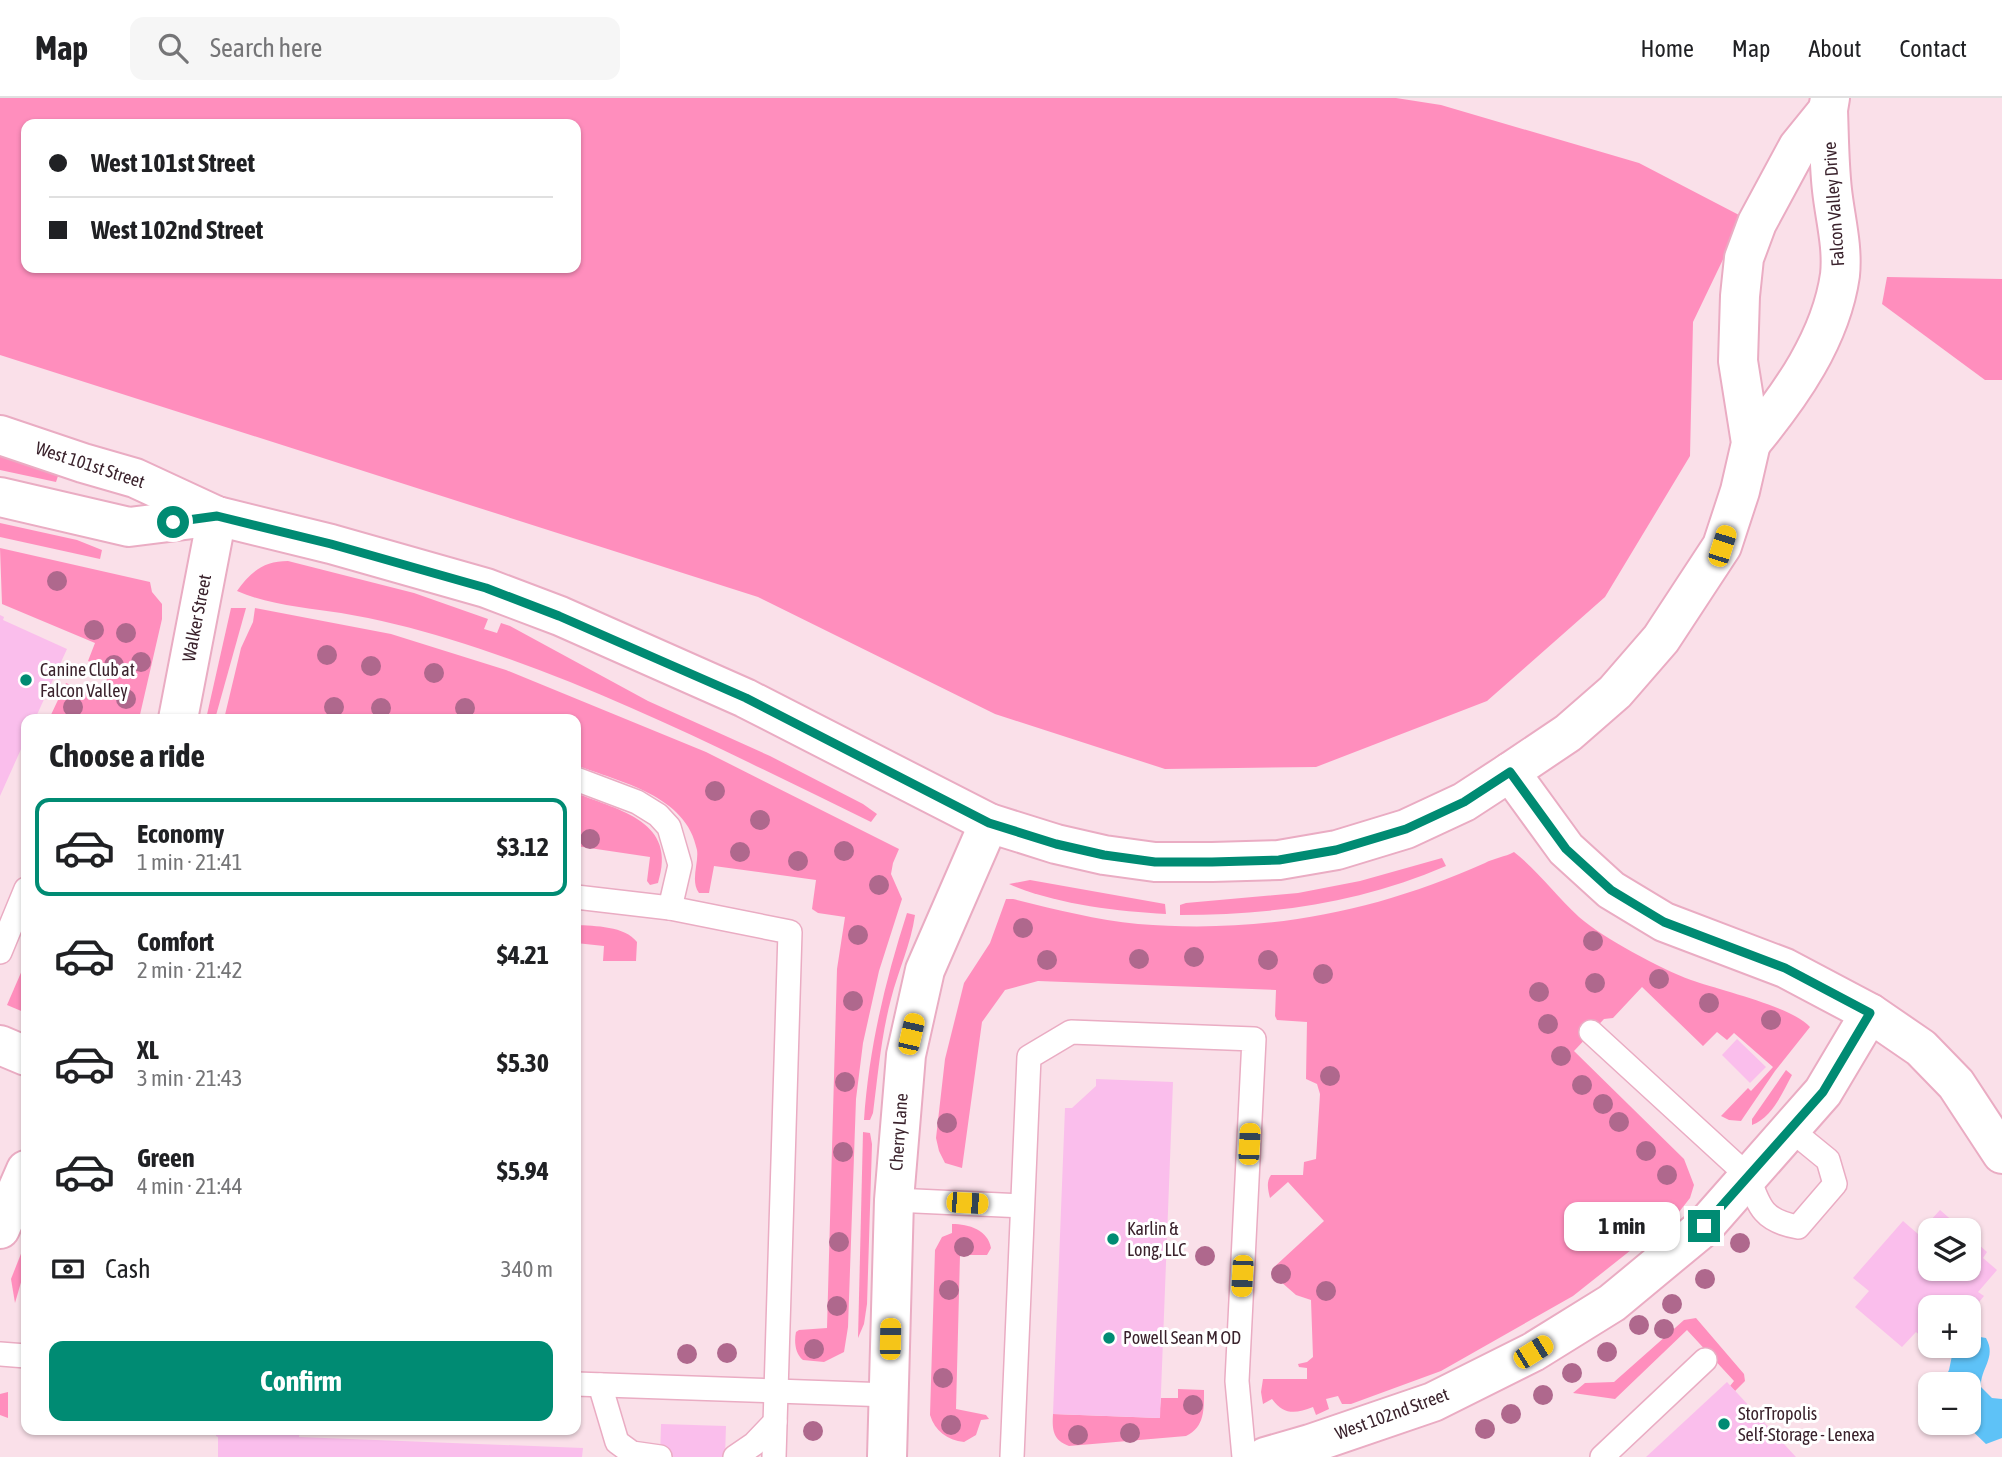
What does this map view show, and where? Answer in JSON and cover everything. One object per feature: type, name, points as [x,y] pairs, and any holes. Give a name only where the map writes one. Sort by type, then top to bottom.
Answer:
[{"type":"street","name":"Falcon Valley Drive","points":[[1751,443],[1787,399],[1816,347],[1832,309],[1840,273],[1832,190],[1829,104]]},
{"type":"street","name":"Falcon Valley Drive","points":[[1510,772],[1567,733],[1615,692],[1661,639],[1722,546],[1740,491],[1751,443],[1738,361],[1744,258],[1757,223],[1798,147],[1829,104]]},
{"type":"street","name":"West 101st Street","points":[[0,435],[135,478],[217,516],[331,544],[486,588],[559,616],[746,698],[989,823],[1056,844],[1104,855],[1155,862],[1279,860],[1336,850],[1406,829],[1464,802],[1510,772]]},
{"type":"street","name":"West 101st Street","points":[[0,497],[129,527],[217,516]]},
{"type":"street","name":"Walker Street","points":[[179,714],[217,516]]},
{"type":"street","points":[[1510,772],[1566,849],[1611,890],[1664,922],[1785,968],[1870,1013],[1921,1048],[1955,1084],[2001,1149]]},
{"type":"street","name":"Cherry Lane","points":[[887,1457],[894,1200],[906,1055],[925,970],[989,823]]},
{"type":"street","name":"West 102nd Street","points":[[1265,1457],[1433,1402],[1533,1352],[1612,1303],[1704,1226],[1823,1092],[1870,1013]]},
{"type":"street","points":[[0,1045],[21,1054]]},
{"type":"street","points":[[0,1228],[21,1181]]},
{"type":"lane","points":[[581,781],[638,802],[669,827],[680,865],[670,908]]},
{"type":"lane","points":[[581,898],[670,908],[790,932],[774,1457]]},
{"type":"lane","points":[[0,952],[21,901]]},
{"type":"lane","points":[[1012,1457],[1029,1057],[1070,1032],[1254,1039],[1237,1381],[1244,1457]]},
{"type":"lane","points":[[1591,1032],[1748,1176],[1758,1206],[1780,1224],[1798,1227],[1835,1184],[1828,1160],[1790,1129]]},
{"type":"lane","points":[[894,1200],[1022,1206]]},
{"type":"lane","points":[[0,1354],[21,1356]]},
{"type":"lane","points":[[1602,1457],[1704,1360]]},
{"type":"lane","points":[[581,1384],[889,1395]]},
{"type":"lane","points":[[600,1385],[617,1442],[632,1453],[660,1457]]},
{"type":"lane","points":[[735,1457],[754,1444],[775,1422]]},
{"type":"shaded area","points":[[0,98],[1396,98],[1441,105],[1639,163],[1739,215],[1728,249],[1693,322],[1690,456],[1605,597],[1487,701],[1316,767],[1165,769],[995,714],[758,597],[0,355]]},
{"type":"shaded area","points":[[1887,277],[2002,279],[2002,380],[1985,380],[1882,304]]},
{"type":"shaded area","points":[[0,450],[60,470],[56,482],[0,470]]},
{"type":"shaded area","points":[[0,523],[77,540],[102,550],[100,559],[0,537]]},
{"type":"shaded area","points":[[0,548],[150,582],[152,592],[162,604],[162,619],[140,714],[51,714],[66,683],[99,697],[111,670],[88,661],[95,643],[2,604]]},
{"type":"shaded area","points":[[288,561],[414,593],[488,619],[484,629],[497,633],[501,623],[510,626],[648,701],[770,756],[863,804],[877,814],[871,822],[663,722],[504,657],[395,624],[275,603],[237,591],[258,569],[272,563]]},
{"type":"shaded area","points":[[231,608],[246,608],[216,714],[207,714]]},
{"type":"shaded area","points":[[255,608],[391,634],[506,670],[706,752],[899,849],[891,874],[902,899],[879,971],[863,1043],[856,1099],[848,1327],[844,1352],[824,1362],[803,1360],[795,1343],[796,1332],[799,1330],[827,1328],[837,969],[845,917],[818,913],[812,909],[816,880],[714,866],[709,893],[699,893],[695,883],[697,850],[691,831],[680,816],[649,793],[581,767],[581,714],[225,714],[241,648],[253,622]]},
{"type":"shaded area","points":[[581,795],[627,813],[652,832],[660,845],[662,862],[658,883],[650,885],[647,881],[650,857],[581,847]]},
{"type":"shaded area","points":[[1514,852],[1579,917],[1617,943],[1679,975],[1772,1006],[1810,1027],[1775,1071],[1741,1121],[1721,1116],[1748,1088],[1751,1091],[1773,1067],[1734,1033],[1727,1040],[1717,1032],[1703,1046],[1642,987],[1613,1018],[1604,1019],[1574,1051],[1684,1159],[1694,1185],[1690,1198],[1679,1212],[1573,1296],[1441,1371],[1351,1404],[1342,1404],[1338,1396],[1326,1399],[1329,1409],[1316,1415],[1313,1407],[1290,1412],[1272,1399],[1263,1404],[1263,1379],[1307,1379],[1307,1368],[1299,1367],[1298,1364],[1313,1357],[1311,1300],[1296,1295],[1272,1274],[1272,1269],[1324,1221],[1288,1182],[1270,1198],[1268,1183],[1271,1175],[1303,1175],[1304,1162],[1316,1159],[1320,1094],[1317,1084],[1306,1079],[1307,1022],[1277,1020],[1276,990],[1038,981],[1005,990],[982,1022],[962,1168],[945,1163],[936,1138],[945,1059],[964,983],[990,943],[1006,899],[1138,924],[1228,926],[1272,922],[1316,916],[1401,895]]},
{"type":"shaded area","points":[[1442,858],[1446,866],[1414,879],[1349,898],[1248,913],[1180,915],[1180,905],[1186,903],[1298,893],[1360,881]]},
{"type":"shaded area","points":[[1030,880],[1165,904],[1166,914],[1086,905],[1046,897],[1009,884]]},
{"type":"shaded area","points":[[907,913],[915,915],[913,926],[888,1013],[873,1113],[870,1120],[864,1120],[879,1015]]},
{"type":"shaded area","points":[[581,925],[609,928],[632,937],[637,942],[636,961],[603,961],[604,946],[581,944]]},
{"type":"shaded area","points":[[21,973],[21,1011],[7,1005]]},
{"type":"shaded area","points":[[1786,1070],[1792,1075],[1776,1104],[1766,1116],[1752,1125],[1752,1119]]},
{"type":"shaded area","points":[[863,1132],[870,1133],[872,1144],[867,1304],[864,1324],[858,1338]]},
{"type":"shaded area","points":[[952,1224],[965,1225],[982,1232],[991,1248],[987,1255],[960,1255],[956,1409],[986,1415],[989,1419],[981,1420],[976,1435],[964,1442],[942,1434],[930,1415],[935,1250],[942,1237],[952,1233]]},
{"type":"shaded area","points":[[21,1254],[21,1282],[15,1303],[11,1279]]},
{"type":"shaded area","points":[[1696,1318],[1744,1374],[1745,1381],[1735,1391],[1730,1386],[1734,1381],[1687,1330],[1615,1399],[1573,1393],[1585,1383],[1614,1382],[1684,1320]]},
{"type":"shaded area","points":[[1178,1389],[1204,1390],[1200,1422],[1197,1428],[1186,1436],[1069,1446],[1055,1434],[1053,1414],[1159,1418],[1161,1398],[1178,1398]]},
{"type":"shaded area","points":[[8,1392],[8,1418],[0,1415],[0,1394]]},
{"type":"water","points":[[1981,1337],[1986,1338],[1990,1351],[1981,1380],[1981,1372],[1948,1372],[1952,1358],[1981,1358]]},
{"type":"water","points":[[1981,1387],[1992,1398],[2002,1399],[2002,1438],[1986,1444],[1977,1435],[1981,1435]]},
{"type":"building","name":"Canine Club at Falcon Valley","points":[[0,615],[4,617],[3,620],[67,649],[37,714],[21,714],[21,749],[0,796]]},
{"type":"building","points":[[1737,1039],[1766,1067],[1750,1083],[1722,1055]]},
{"type":"building","points":[[1096,1079],[1173,1082],[1160,1418],[1053,1414],[1065,1108],[1072,1108],[1096,1086]]},
{"type":"building","points":[[1940,1210],[1949,1218],[1933,1218]]},
{"type":"building","points":[[1903,1221],[1918,1234],[1918,1281],[1981,1281],[1981,1247],[1987,1252],[1983,1258],[1997,1270],[1978,1292],[1984,1296],[1981,1300],[1981,1295],[1918,1295],[1918,1334],[1916,1332],[1902,1347],[1855,1307],[1869,1291],[1853,1278]]},
{"type":"building","name":"StorTropolis Self-Storage - Lenexa","points":[[1727,1382],[1796,1457],[1646,1457]]},
{"type":"building","points":[[661,1424],[726,1426],[725,1457],[660,1457]]},
{"type":"building","points":[[299,1435],[583,1448],[582,1457],[218,1457],[216,1436]]},
{"type":"place","name":"Canine Club at Falcon Valley","points":[[26,680]]},
{"type":"place","name":"Karlin & Long, LLC","points":[[1113,1239]]},
{"type":"place","name":"Powell Sean M OD","points":[[1109,1338]]},
{"type":"place","name":"StorTropolis Self-Storage - Lenexa","points":[[1724,1424]]},
{"type":"route","points":[[173,522],[217,516],[331,544],[486,588],[650,654],[746,698],[989,823],[1056,844],[1104,855],[1155,862],[1212,862],[1279,860],[1336,850],[1406,829],[1464,802],[1510,772],[1566,849],[1611,890],[1664,922],[1785,968],[1870,1013],[1823,1092],[1704,1226]]}]
